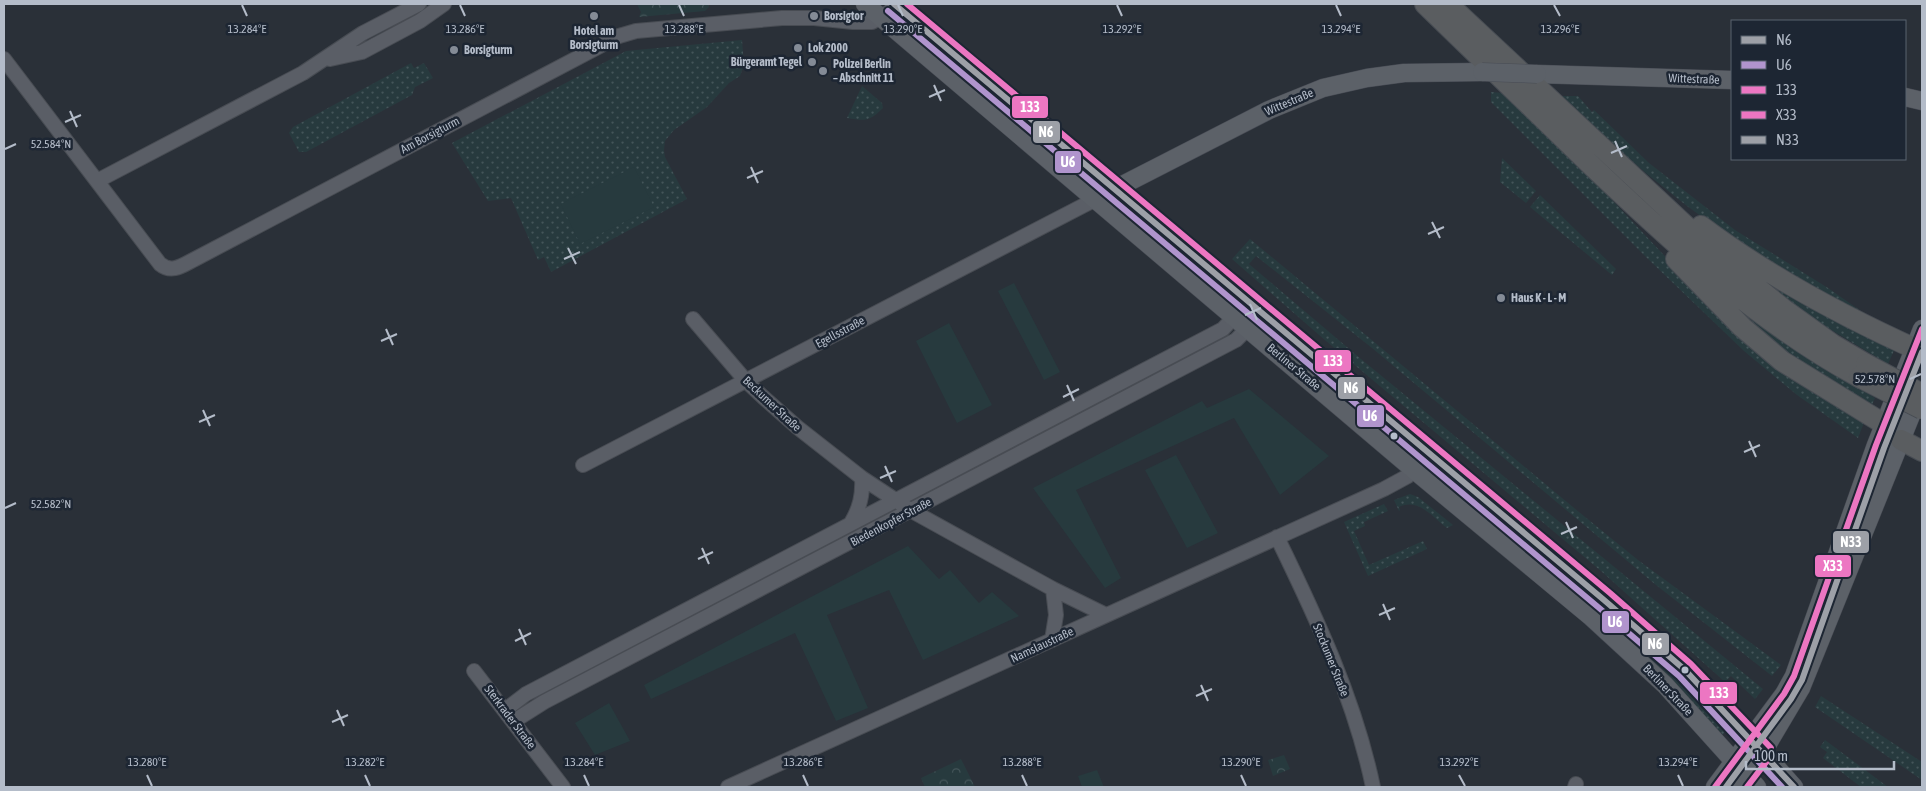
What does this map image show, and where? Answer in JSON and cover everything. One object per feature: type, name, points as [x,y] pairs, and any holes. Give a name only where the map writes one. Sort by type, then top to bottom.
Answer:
[{"type":"highway","points":[[1425,4],[1639,210],[1708,271],[1771,321],[1824,358],[1862,370],[1922,394]]},
{"type":"highway","points":[[1448,4],[1751,285],[1832,344],[1862,370],[1922,410]]},
{"type":"highway","points":[[1656,196],[1668,201],[1724,243],[1827,307],[1918,350]]},
{"type":"highway","points":[[1639,210],[1644,227],[1742,327],[1782,361],[1884,424]]},
{"type":"highway","points":[[1900,440],[1922,451]]},
{"type":"main road","name":"Berliner Straße","points":[[865,4],[1615,638],[1665,686],[1734,761],[1746,783]]},
{"type":"main road","name":"Berliner Straße","points":[[898,5],[1113,190],[1429,452],[1685,670],[1794,787]]},
{"type":"main road","name":"Wittestraße","points":[[1096,199],[1269,110],[1323,88],[1367,78],[1404,73],[1482,72],[1731,80]]},
{"type":"main road","points":[[1906,97],[1922,101]]},
{"type":"main road","points":[[1715,787],[1784,694],[1794,676],[1884,424],[1918,350],[1922,330]]},
{"type":"main road","points":[[1746,783],[1793,704],[1809,670],[1922,387]]},
{"type":"main road","points":[[1884,424],[1900,440]]},
{"type":"street","points":[[97,180],[303,73],[363,33],[419,4]]},
{"type":"street","points":[[325,60],[362,52],[420,21],[444,4]]},
{"type":"street","name":"Am Borsigturm","points":[[4,59],[160,264],[165,268],[174,269],[204,255],[619,36],[636,31],[788,17],[872,22],[898,5]]},
{"type":"street","name":"Egellsstraße","points":[[583,465],[1096,199]]},
{"type":"street","name":"Biedenkopfer Straße","points":[[514,721],[544,702],[859,539],[1236,340],[1248,302]]},
{"type":"street","name":"Biedenkopfer Straße","points":[[505,710],[526,694],[851,523],[1223,329],[1262,314]]},
{"type":"street","name":"Beckumer Straße","points":[[693,319],[746,381],[797,427],[862,478],[912,511],[1053,589],[1106,615]]},
{"type":"street","name":"Namslaustraße","points":[[728,787],[1384,489],[1408,476],[1429,452]]},
{"type":"street","points":[[859,539],[851,523],[859,510],[862,478]]},
{"type":"street","name":"Stockumer Straße","points":[[1277,537],[1343,685],[1359,734],[1373,787]]},
{"type":"street","points":[[1052,640],[1056,615],[1053,589]]},
{"type":"street","name":"Sterkrader Straße","points":[[474,671],[563,787]]},
{"type":"green space","points":[[637,4],[708,4],[709,7],[705,11],[639,17],[641,12]]},
{"type":"green space","points":[[909,29],[1090,176],[1086,179],[1042,141],[1025,131],[906,32]]},
{"type":"green space","points":[[742,40],[744,65],[740,76],[729,83],[707,107],[674,130],[665,141],[665,157],[687,199],[551,272],[544,257],[538,260],[511,198],[488,201],[452,143],[626,51]]},
{"type":"green space","points":[[411,63],[414,68],[424,63],[433,78],[415,87],[412,95],[306,152],[299,152],[289,133],[293,127]]},
{"type":"green space","points":[[862,86],[882,103],[883,108],[870,118],[858,120],[847,118]]},
{"type":"green space","points":[[1491,92],[1503,93],[1581,167],[1708,302],[1865,420],[1858,438],[1797,395],[1744,351],[1647,258],[1491,102]]},
{"type":"green space","points":[[1561,96],[1578,96],[1592,112],[1594,110],[1649,163],[1735,230],[1828,288],[1871,318],[1902,332],[1900,334],[1832,302],[1720,230],[1647,174]]},
{"type":"green space","points":[[1502,158],[1536,191],[1526,203],[1500,182]]},
{"type":"green space","points":[[634,167],[654,207],[580,244],[561,204]]},
{"type":"green space","points":[[1540,195],[1616,269],[1612,275],[1530,207]]},
{"type":"green space","points":[[1130,215],[1227,291],[1222,297],[1126,216]]},
{"type":"green space","points":[[1250,239],[1638,560],[1781,665],[1772,676],[1656,585],[1372,348],[1256,256],[1249,264],[1361,359],[1763,689],[1755,699],[1731,676],[1725,682],[1601,571],[1326,341],[1232,259]]},
{"type":"green space","points":[[1715,241],[1896,346],[1888,364],[1803,313]]},
{"type":"green space","points":[[1706,280],[1827,368],[1875,398],[1870,409],[1782,352]]},
{"type":"green space","points":[[1014,283],[1060,372],[1044,380],[998,291]]},
{"type":"green space","points":[[949,323],[992,405],[957,423],[916,341]]},
{"type":"green space","points":[[1263,323],[1404,440],[1399,446],[1258,327]]},
{"type":"green space","points":[[1249,389],[1329,456],[1280,495],[1234,418],[1076,490],[1121,578],[1105,588],[1033,488],[1202,401],[1207,408]]},
{"type":"green space","points":[[1176,455],[1218,533],[1187,548],[1145,470]]},
{"type":"green space","points":[[1437,470],[1595,603],[1590,606],[1433,474]]},
{"type":"green space","points":[[1410,494],[1418,497],[1453,525],[1447,528],[1425,510],[1413,505],[1399,507],[1399,511],[1394,500]]},
{"type":"green space","points":[[1384,504],[1388,511],[1364,522],[1365,526],[1354,531],[1369,565],[1423,541],[1427,549],[1368,576],[1344,522]]},
{"type":"green space","points":[[908,546],[939,579],[950,570],[979,603],[992,592],[1019,616],[923,660],[889,590],[827,615],[868,708],[836,721],[795,633],[651,699],[644,685]]},
{"type":"green space","points":[[758,575],[763,583],[543,697],[540,694]]},
{"type":"green space","points":[[1627,631],[1694,689],[1729,725],[1723,735],[1670,678],[1625,635]]},
{"type":"green space","points":[[1821,696],[1922,762],[1922,780],[1815,707]]},
{"type":"green space","points":[[609,703],[630,741],[595,755],[575,723]]},
{"type":"green space","points":[[1825,740],[1888,787],[1861,787],[1823,758],[1827,752],[1820,747]]},
{"type":"green space","points":[[1284,755],[1290,769],[1273,776],[1268,760]]},
{"type":"green space","points":[[961,759],[975,787],[925,787],[921,778]]},
{"type":"green space","points":[[1097,770],[1104,787],[1082,787],[1078,776]]},
{"type":"transit line","name":"N6","points":[[894,4],[1685,670],[1794,787]]},
{"type":"transit line","name":"133","points":[[907,4],[1610,593],[1691,664],[1771,748],[1770,757],[1747,787]]},
{"type":"transit line","name":"U6","points":[[888,11],[1679,676],[1782,787]]},
{"type":"transit line","name":"X33","points":[[1715,787],[1784,694],[1794,676],[1876,445],[1922,329]]},
{"type":"transit line","name":"N33","points":[[1726,787],[1791,699],[1802,680],[1884,448],[1922,352]]},
{"type":"place","name":"Hotel am Borsigturm","points":[[594,16]]},
{"type":"place","name":"Borsigtor","points":[[814,16]]},
{"type":"place","name":"Lok 2000","points":[[798,48]]},
{"type":"place","name":"Borsigturm","points":[[454,50]]},
{"type":"place","name":"Bürgeramt Tegel","points":[[812,62]]},
{"type":"place","name":"Polizei Berlin – Abschnitt 11","points":[[823,71]]},
{"type":"place","name":"Haus K - L - M","points":[[1501,298]]}]
